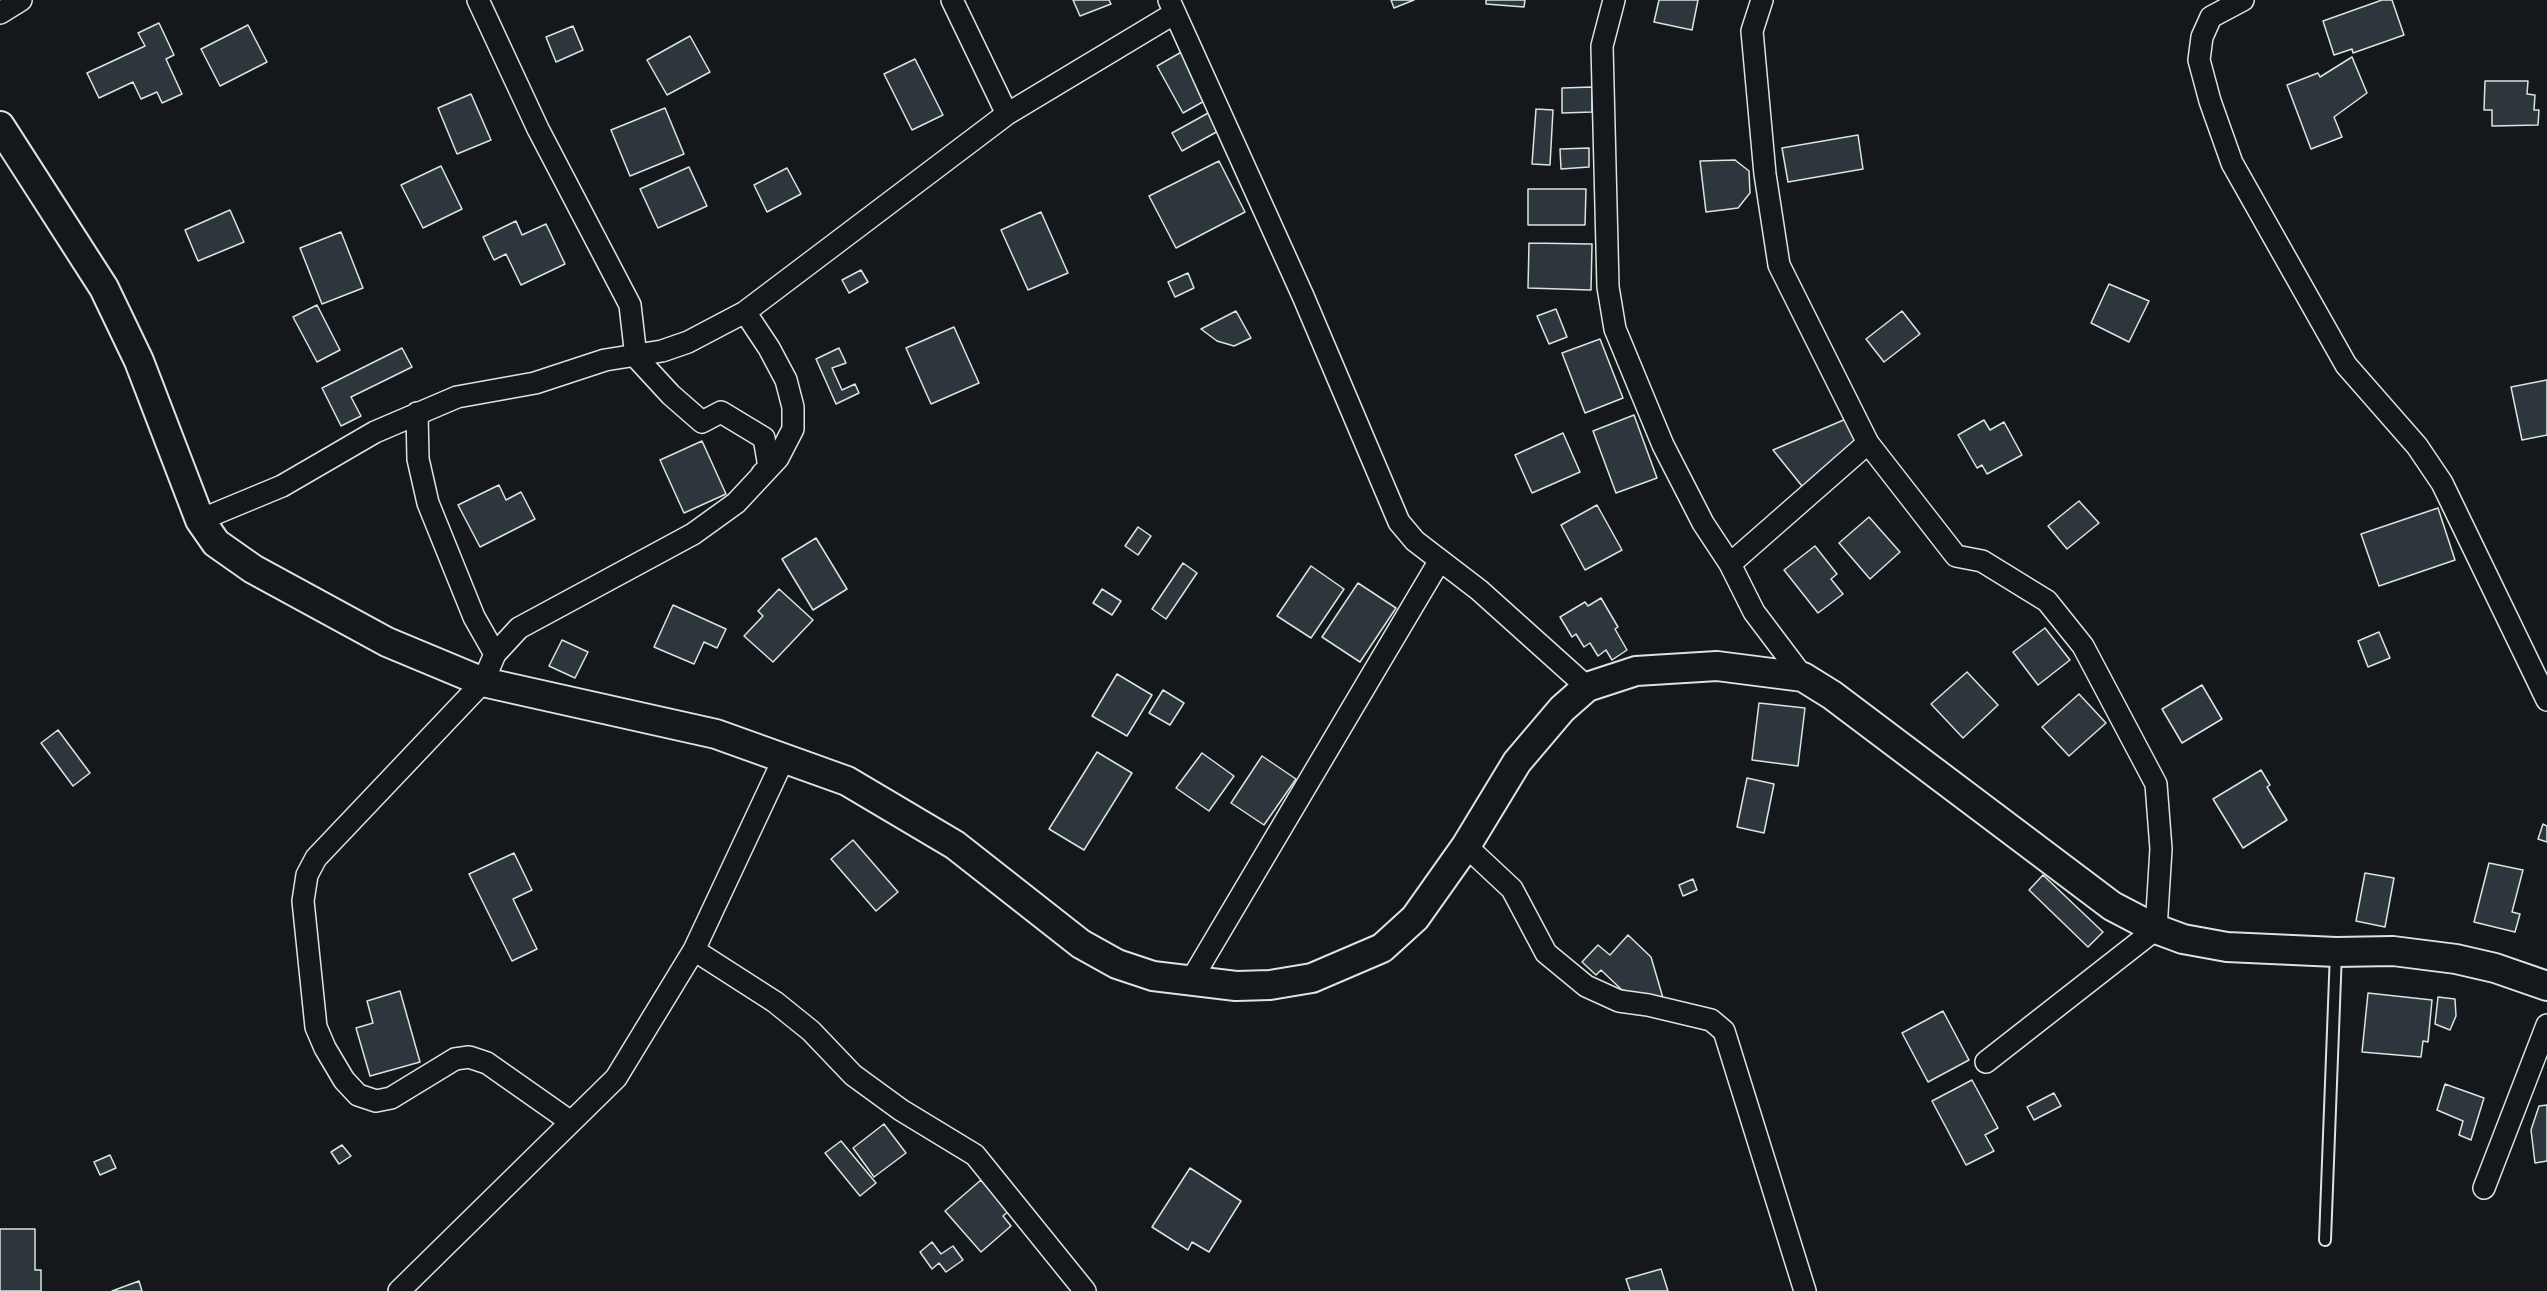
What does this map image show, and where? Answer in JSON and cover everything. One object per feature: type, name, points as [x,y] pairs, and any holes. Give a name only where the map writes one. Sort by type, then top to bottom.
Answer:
[{"type":"street","points":[[0,13],[21,0]]},
{"type":"street","points":[[478,0],[538,129],[626,296],[634,321],[636,357],[671,395],[702,422],[721,412],[764,438],[769,467],[736,503]]},
{"type":"street","points":[[952,0],[1007,114]]},
{"type":"street","points":[[1614,0],[1602,46],[1608,286],[1615,329],[1663,445],[1703,523],[1731,564],[1754,612],[1803,677],[1832,695],[2112,906],[2156,929],[2182,939],[2227,947],[2336,952],[2392,951],[2456,959],[2495,968],[2547,986]]},
{"type":"street","points":[[1762,0],[1752,31],[1765,174],[1779,266],[1868,443],[1956,556],[1982,561],[2048,602],[2083,646],[2156,784],[2162,849],[2156,929],[1986,1062]]},
{"type":"street","points":[[2243,0],[2211,17],[2202,37],[2199,60],[2210,101],[2232,163],[2346,365],[2417,446],[2442,483],[2547,700]]},
{"type":"street","points":[[200,520],[282,486],[375,432],[457,397],[535,382],[605,360],[636,357],[688,342],[745,312],[1007,114],[1172,7],[1303,296],[1384,493],[1399,522],[1415,541],[1479,590],[1587,687]]},
{"type":"street","points":[[0,126],[104,288],[139,361],[200,520],[216,543],[253,569],[387,642],[483,682],[716,734],[846,781],[945,839],[1081,944],[1117,964],[1144,974],[1236,987],[1270,985],[1312,978],[1374,952],[1415,918],[1466,846],[1517,762],[1562,709],[1587,687],[1636,671],[1674,667],[1717,666],[1803,677]]},
{"type":"street","points":[[571,1122],[487,1063],[469,1058],[455,1059],[391,1098],[376,1101],[358,1095],[344,1080],[325,1048],[316,1027],[303,901],[307,875],[316,858],[483,682],[495,654],[519,628],[693,534],[736,503],[778,458],[793,429],[794,407],[786,380],[769,348],[745,312]]},
{"type":"street","points":[[417,413],[418,459],[428,503],[474,617],[495,654]]},
{"type":"street","points":[[1731,564],[1868,443]]},
{"type":"street","points":[[1190,982],[1440,560]]},
{"type":"street","points":[[399,1291],[616,1078],[694,950],[784,758]]},
{"type":"street","points":[[1466,846],[1512,889],[1546,953],[1586,986],[1619,1001],[1648,1005],[1711,1020],[1724,1031],[1805,1291]]},
{"type":"street","points":[[694,950],[775,1002],[812,1031],[853,1075],[901,1110],[975,1155],[1085,1291]]},
{"type":"street","points":[[2484,1188],[2547,1025]]},
{"type":"lane","points":[[2325,1240],[2336,952]]},
{"type":"building","points":[[1073,0],[1109,0],[1111,4],[1080,16]]},
{"type":"building","points":[[1391,0],[1414,0],[1394,8]]},
{"type":"building","points":[[1486,0],[1525,0],[1524,7],[1486,4]]},
{"type":"building","points":[[1659,0],[1698,0],[1692,30],[1654,22]]},
{"type":"building","points":[[2382,0],[2392,0],[2404,35],[2353,53],[2352,49],[2334,55],[2323,21]]},
{"type":"building","points":[[159,23],[174,55],[166,59],[182,94],[162,103],[157,92],[141,99],[133,82],[99,98],[87,73],[145,46],[138,33]]},
{"type":"building","points":[[248,25],[267,62],[220,86],[201,49]]},
{"type":"building","points":[[573,26],[583,50],[556,62],[546,37]]},
{"type":"building","points":[[690,36],[710,72],[667,95],[647,60]]},
{"type":"building","points":[[1185,50],[1208,99],[1183,113],[1157,66]]},
{"type":"building","points":[[2352,57],[2367,93],[2334,117],[2342,137],[2311,149],[2287,85],[2318,73],[2320,77]]},
{"type":"building","points":[[915,59],[943,115],[912,130],[884,74]]},
{"type":"building","points":[[2485,81],[2528,81],[2527,94],[2535,95],[2534,110],[2539,110],[2538,125],[2492,126],[2492,110],[2484,110]]},
{"type":"building","points":[[1592,87],[1592,112],[1562,113],[1562,88]]},
{"type":"building","points":[[471,94],[491,140],[457,154],[438,108]]},
{"type":"building","points":[[665,108],[684,154],[630,176],[611,130]]},
{"type":"building","points":[[1536,109],[1553,110],[1550,165],[1532,164]]},
{"type":"building","points":[[1210,112],[1220,130],[1182,151],[1172,133]]},
{"type":"building","points":[[1858,135],[1863,169],[1788,182],[1782,148]]},
{"type":"building","points":[[1589,148],[1589,167],[1561,169],[1560,149]]},
{"type":"building","points":[[1735,160],[1749,171],[1750,193],[1738,208],[1706,212],[1700,161]]},
{"type":"building","points":[[1219,161],[1245,212],[1176,248],[1149,196]]},
{"type":"building","points":[[441,166],[462,209],[423,228],[401,185]]},
{"type":"building","points":[[689,167],[707,206],[658,228],[640,189]]},
{"type":"building","points":[[787,168],[801,194],[767,212],[754,185]]},
{"type":"building","points":[[1528,189],[1586,189],[1585,225],[1528,225]]},
{"type":"building","points":[[230,210],[244,242],[198,261],[185,230]]},
{"type":"building","points":[[1041,212],[1068,273],[1028,290],[1001,230]]},
{"type":"building","points":[[516,221],[522,235],[546,224],[565,264],[521,285],[506,254],[494,260],[483,237]]},
{"type":"building","points":[[341,232],[363,288],[322,304],[300,248]]},
{"type":"building","points":[[1529,243],[1592,244],[1591,290],[1528,288]]},
{"type":"building","points":[[861,270],[868,282],[849,293],[842,280]]},
{"type":"building","points":[[1188,273],[1194,288],[1175,297],[1168,282]]},
{"type":"building","points":[[2109,284],[2149,301],[2129,342],[2091,323]]},
{"type":"building","points":[[317,305],[340,350],[317,362],[293,317]]},
{"type":"building","points":[[1556,309],[1567,337],[1549,344],[1537,316]]},
{"type":"building","points":[[1236,311],[1251,338],[1234,346],[1217,341],[1201,329]]},
{"type":"building","points":[[1902,311],[1920,334],[1884,362],[1866,339]]},
{"type":"building","points":[[954,327],[979,383],[931,404],[906,348]]},
{"type":"building","points":[[1600,339],[1623,398],[1585,413],[1562,353]]},
{"type":"building","points":[[402,348],[412,367],[351,397],[361,416],[341,426],[322,388]]},
{"type":"building","points":[[839,348],[846,363],[832,368],[842,390],[855,384],[859,393],[836,404],[816,359]]},
{"type":"building","points":[[2547,380],[2547,435],[2522,440],[2511,387]]},
{"type":"building","points":[[1634,415],[1657,478],[1616,493],[1593,431]]},
{"type":"building","points":[[1846,419],[1861,444],[1806,491],[1773,450]]},
{"type":"building","points":[[1984,420],[1990,430],[2004,422],[2022,455],[1987,474],[1982,465],[1977,468],[1958,435]]},
{"type":"building","points":[[1563,433],[1580,472],[1532,493],[1515,455]]},
{"type":"building","points":[[702,441],[726,494],[684,513],[660,460]]},
{"type":"building","points":[[499,485],[506,500],[521,492],[535,519],[480,547],[458,505]]},
{"type":"building","points":[[2079,501],[2099,523],[2067,549],[2048,526]]},
{"type":"building","points":[[1597,505],[1622,550],[1585,570],[1561,525]]},
{"type":"building","points":[[2438,508],[2455,560],[2379,586],[2361,534]]},
{"type":"building","points":[[1869,517],[1900,552],[1870,579],[1839,543]]},
{"type":"building","points":[[1138,527],[1151,536],[1138,555],[1125,546]]},
{"type":"building","points":[[816,538],[847,589],[813,610],[782,559]]},
{"type":"building","points":[[1815,546],[1837,574],[1831,579],[1843,594],[1818,613],[1784,570]]},
{"type":"building","points":[[1183,563],[1197,573],[1166,619],[1152,609]]},
{"type":"building","points":[[1311,566],[1344,589],[1311,638],[1277,616]]},
{"type":"building","points":[[1358,583],[1396,608],[1360,662],[1322,637]]},
{"type":"building","points":[[779,589],[813,620],[773,662],[744,636],[763,616],[758,611]]},
{"type":"building","points":[[1102,589],[1121,601],[1112,615],[1093,603]]},
{"type":"building","points":[[1601,598],[1618,627],[1615,629],[1627,650],[1612,660],[1606,650],[1598,656],[1590,643],[1584,647],[1576,634],[1572,637],[1560,617],[1585,602],[1588,606]]},
{"type":"building","points":[[673,605],[726,629],[717,648],[704,642],[694,664],[654,647]]},
{"type":"building","points":[[2045,628],[2070,660],[2038,685],[2013,652]]},
{"type":"building","points":[[2379,632],[2390,658],[2368,667],[2358,641]]},
{"type":"building","points":[[562,640],[588,652],[575,678],[549,666]]},
{"type":"building","points":[[1967,672],[1998,705],[1963,738],[1931,704]]},
{"type":"building","points":[[1117,674],[1152,695],[1127,736],[1092,716]]},
{"type":"building","points":[[2202,685],[2222,719],[2182,743],[2162,709]]},
{"type":"building","points":[[1163,690],[1184,703],[1170,725],[1149,713]]},
{"type":"building","points":[[2079,694],[2106,723],[2069,756],[2042,727]]},
{"type":"building","points":[[1759,703],[1805,708],[1798,766],[1752,760]]},
{"type":"building","points":[[58,730],[90,773],[73,786],[41,743]]},
{"type":"building","points":[[1097,752],[1132,773],[1084,850],[1049,829]]},
{"type":"building","points":[[1202,753],[1234,776],[1209,811],[1176,788]]},
{"type":"building","points":[[1262,756],[1296,779],[1264,825],[1231,803]]},
{"type":"building","points":[[2261,770],[2270,785],[2267,787],[2287,820],[2243,848],[2213,799]]},
{"type":"building","points":[[1747,778],[1774,784],[1764,833],[1737,827]]},
{"type":"building","points":[[2543,824],[2547,826],[2547,842],[2538,839]]},
{"type":"building","points":[[853,840],[898,892],[876,911],[831,859]]},
{"type":"building","points":[[514,853],[532,890],[513,899],[537,949],[512,961],[469,874]]},
{"type":"building","points":[[2489,863],[2523,870],[2512,912],[2520,914],[2515,932],[2474,922]]},
{"type":"building","points":[[2365,873],[2394,878],[2385,927],[2356,921]]},
{"type":"building","points":[[2043,875],[2103,932],[2088,947],[2029,890]]},
{"type":"building","points":[[1693,879],[1697,890],[1683,896],[1679,885]]},
{"type":"building","points":[[1628,935],[1651,957],[1663,998],[1622,990],[1601,970],[1596,975],[1582,962],[1598,945],[1610,955]]},
{"type":"building","points":[[400,991],[420,1062],[370,1076],[356,1028],[373,1023],[367,1001]]},
{"type":"building","points":[[2368,993],[2432,1000],[2428,1042],[2423,1041],[2421,1057],[2362,1052]]},
{"type":"building","points":[[2438,997],[2455,999],[2456,1016],[2450,1030],[2435,1024]]},
{"type":"building","points":[[1943,1011],[1969,1060],[1928,1082],[1902,1033]]},
{"type":"building","points":[[1972,1080],[1998,1128],[1985,1135],[1994,1151],[1966,1165],[1932,1101]]},
{"type":"building","points":[[2445,1084],[2484,1098],[2471,1140],[2459,1135],[2463,1121],[2437,1110]]},
{"type":"building","points":[[2054,1093],[2061,1106],[2034,1120],[2027,1107]]},
{"type":"building","points":[[2547,1105],[2547,1161],[2535,1163],[2531,1130],[2539,1106]]},
{"type":"building","points":[[884,1124],[906,1153],[874,1177],[853,1148]]},
{"type":"building","points":[[841,1141],[876,1183],[860,1196],[825,1153]]},
{"type":"building","points":[[342,1145],[351,1156],[339,1164],[331,1152]]},
{"type":"building","points":[[110,1155],[116,1168],[100,1175],[94,1162]]},
{"type":"building","points":[[1190,1168],[1241,1201],[1209,1252],[1192,1242],[1188,1250],[1152,1227]]},
{"type":"building","points":[[981,1180],[1009,1211],[1003,1216],[1011,1226],[981,1252],[945,1211]]},
{"type":"building","points":[[0,1229],[35,1229],[35,1270],[41,1270],[41,1291],[0,1291]]},
{"type":"building","points":[[932,1242],[941,1254],[953,1246],[963,1260],[946,1272],[939,1263],[932,1269],[920,1252]]},
{"type":"building","points":[[1661,1269],[1668,1291],[1630,1291],[1626,1279]]},
{"type":"building","points":[[139,1281],[142,1291],[112,1291]]}]
